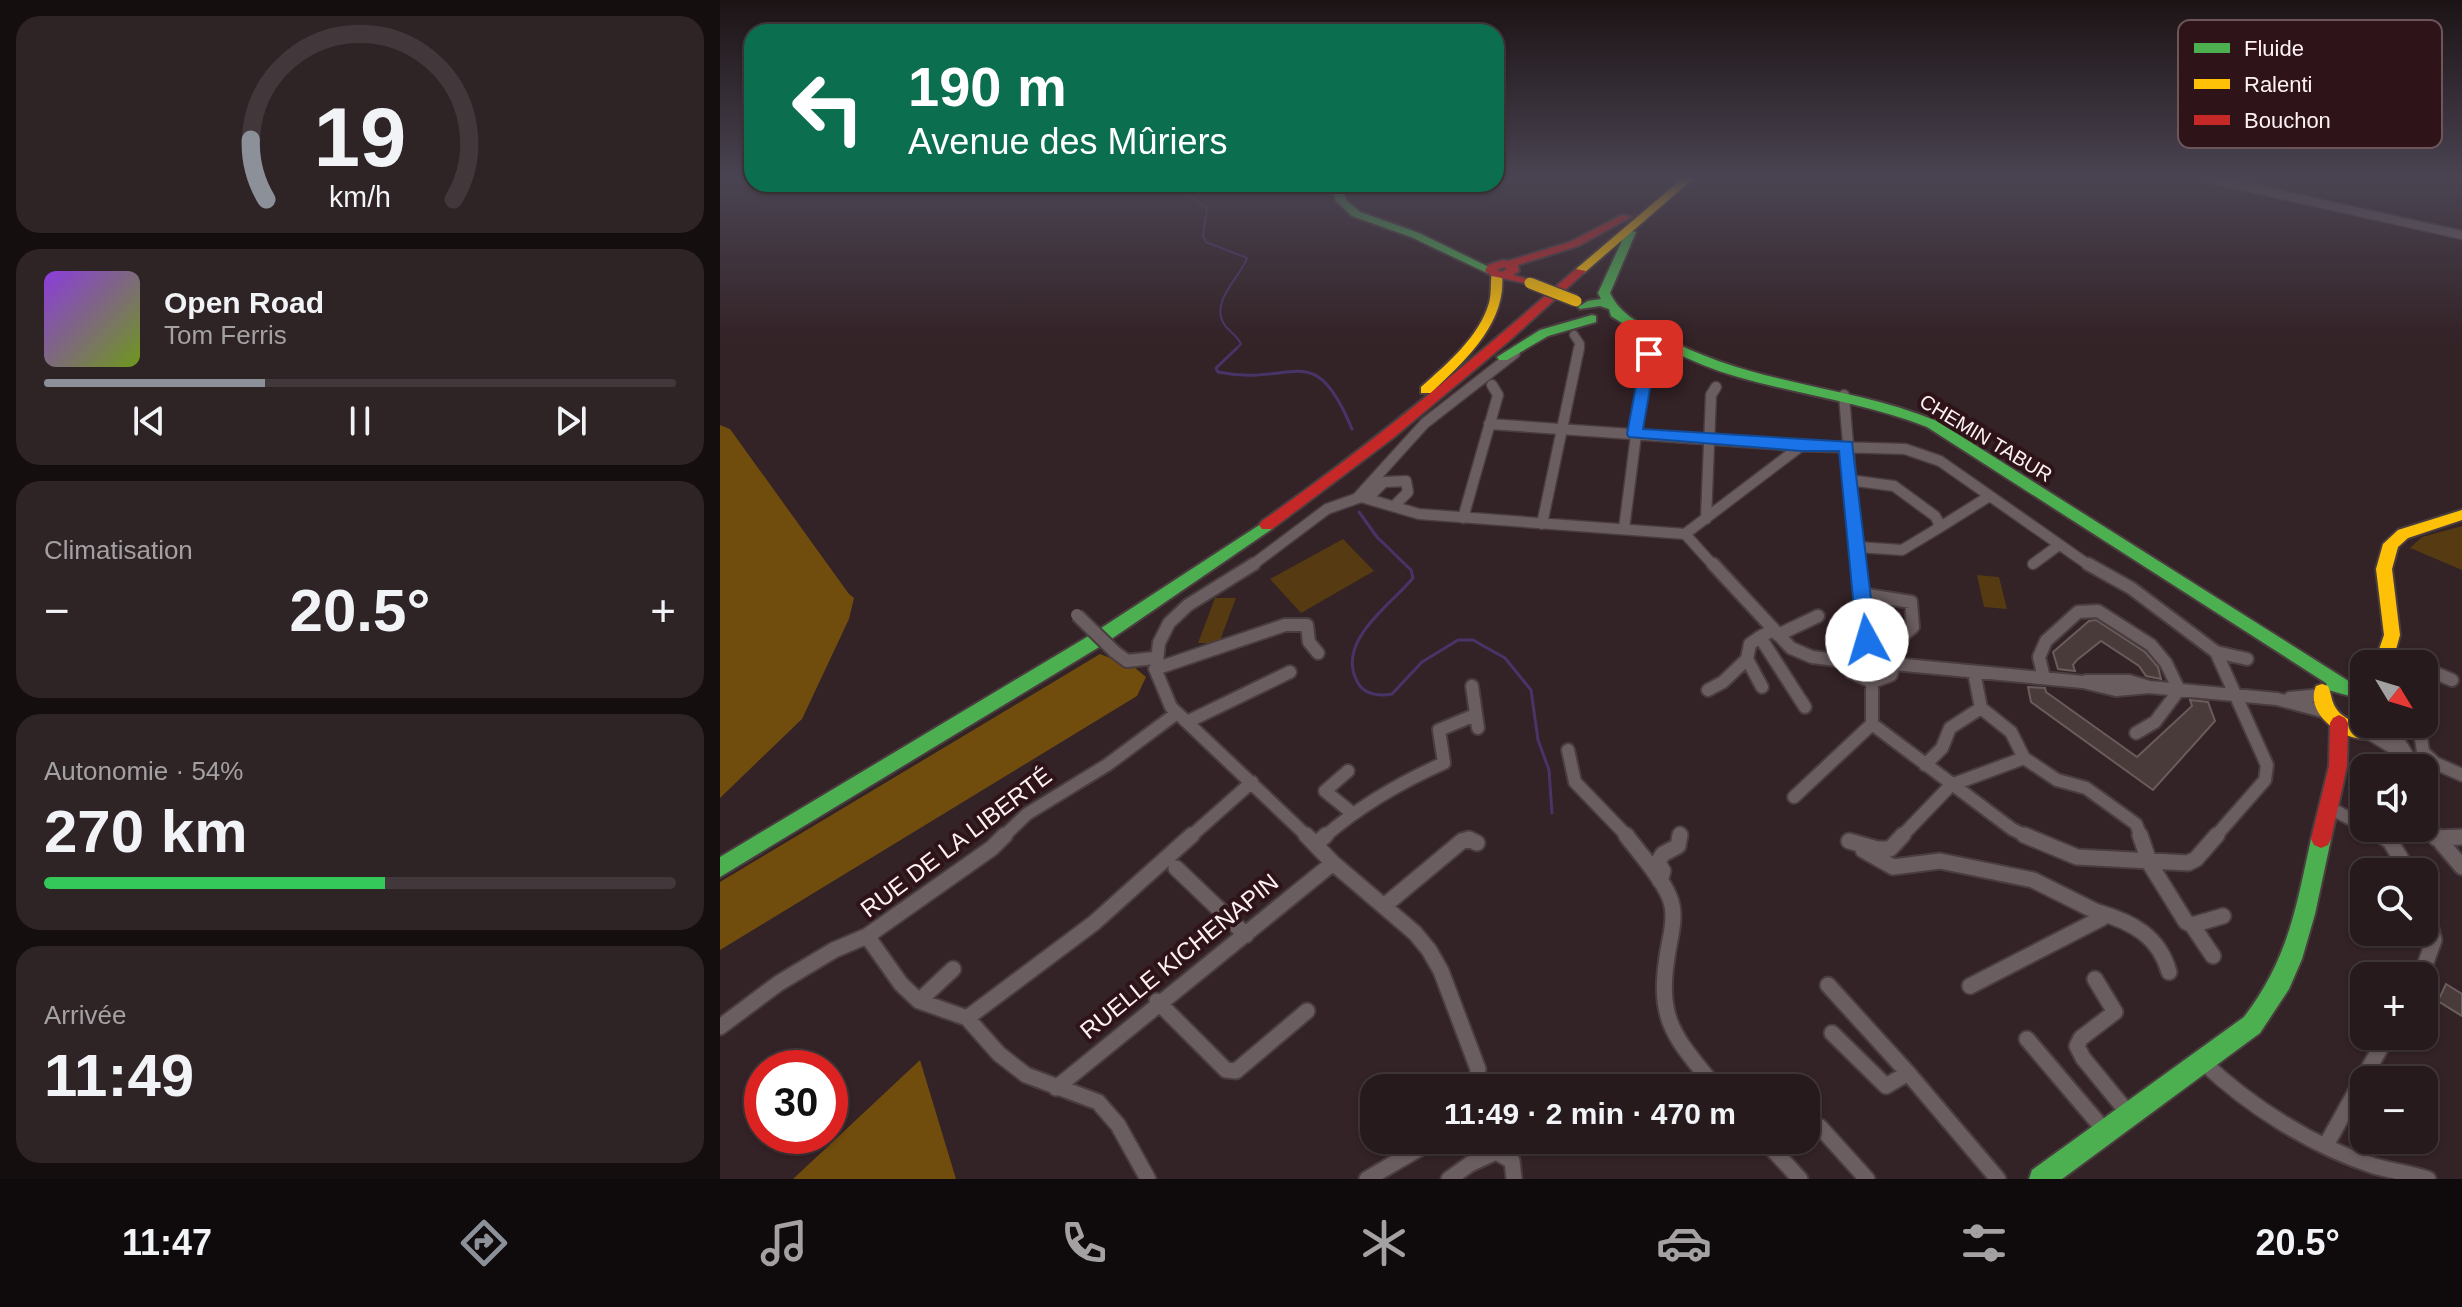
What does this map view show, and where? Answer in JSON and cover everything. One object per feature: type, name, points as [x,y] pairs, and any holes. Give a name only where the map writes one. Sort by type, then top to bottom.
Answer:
[{"type":"main road","points":[[1409,233],[1585,307],[1615,314]]},
{"type":"main road","points":[[1188,569],[1409,404],[1443,374],[1486,320],[1508,273],[1598,233]]},
{"type":"main road","points":[[720,853],[1029,670],[1188,569],[1305,489],[1428,396],[1615,233]]},
{"type":"main road","points":[[1387,438],[1507,339],[1618,233]]},
{"type":"main road","points":[[1615,314],[1604,293],[1631,233]]},
{"type":"main road","points":[[720,868],[1098,639],[1274,521],[1509,352],[1585,307]]},
{"type":"main road","name":"CHEMIN TABUR","points":[[1615,314],[1685,352],[1722,367],[1889,406],[1932,424],[2296,656],[2350,683]]},
{"type":"main road","points":[[2387,650],[2392,626],[2384,569],[2391,544],[2403,534],[2462,515]]},
{"type":"main road","name":"CHEMIN TABUR","points":[[2296,656],[2321,693]]},
{"type":"main road","points":[[2350,687],[2321,693],[2326,712],[2339,723],[2350,727]]},
{"type":"main road","points":[[2338,766],[2339,723]]},
{"type":"main road","points":[[2041,1179],[2252,1025],[2284,982],[2294,958],[2338,766],[2348,745],[2357,738]]},
{"type":"street","points":[[1357,498],[1425,423],[1544,333]]},
{"type":"street","points":[[1542,524],[1580,344],[1574,335]]},
{"type":"street","points":[[1624,529],[1646,357],[1653,351]]},
{"type":"street","points":[[1463,518],[1498,395],[1492,385]]},
{"type":"street","points":[[1706,519],[1711,395],[1716,387]]},
{"type":"street","points":[[1844,395],[1849,480],[1867,644]]},
{"type":"street","points":[[1489,424],[1921,452],[1940,461],[2101,573],[2131,588],[2216,652],[2247,659]]},
{"type":"street","points":[[1477,1074],[1441,971],[1415,933],[1333,863],[1182,718],[1161,692],[1154,663],[1161,636],[1175,617],[1245,571],[1327,509],[1357,498],[1369,497],[1411,513],[1685,534],[1801,446]]},
{"type":"street","points":[[1369,497],[1382,482],[1400,479],[1409,486],[1408,492],[1394,506]]},
{"type":"street","points":[[1849,480],[1883,482],[1899,489],[1935,516],[1939,523],[1937,529]]},
{"type":"street","points":[[1857,547],[1902,550],[1988,497]]},
{"type":"street","points":[[1685,534],[1791,648],[1805,654],[1845,661],[1857,677],[1872,682],[1891,675],[1894,664]]},
{"type":"street","points":[[2033,564],[2059,545]]},
{"type":"street","points":[[1861,594],[1911,602],[1913,627],[1885,651]]},
{"type":"street","points":[[2044,678],[2039,657],[2046,641],[2078,612],[2098,611],[2161,652],[2169,662],[2179,690]]},
{"type":"street","points":[[1077,615],[1127,661],[1154,663],[1221,648],[1255,633],[1299,624],[1307,625],[1309,642],[1318,653]]},
{"type":"street","points":[[1708,690],[1723,682],[1747,659],[1750,644],[1760,637],[1818,616]]},
{"type":"street","points":[[1760,637],[1805,707]]},
{"type":"street","points":[[1845,661],[1849,650],[1867,644],[1885,651],[1894,664],[2083,682],[2100,688],[2132,691],[2149,687],[2277,699],[2326,712]]},
{"type":"street","points":[[1872,724],[2012,829],[2044,846],[2077,857],[2178,865],[2196,859],[2265,780],[2267,765],[2216,652]]},
{"type":"street","points":[[1747,659],[1762,687]]},
{"type":"street","name":"RUE DE LA LIBERTÉ","points":[[720,1027],[779,983],[834,950],[867,936],[992,848],[1027,814],[1065,788],[1182,718],[1290,672]]},
{"type":"street","points":[[1974,672],[1981,708],[2007,728],[2024,758],[2057,780],[2086,788],[2132,820],[2139,830],[2150,864],[2181,916],[2192,925],[2213,956]]},
{"type":"street","points":[[2438,674],[2452,680]]},
{"type":"street","points":[[1794,797],[1872,724],[1872,682]]},
{"type":"street","points":[[1316,844],[1352,813],[1398,783],[1441,766],[1445,760],[1439,730],[1476,721],[1472,686]]},
{"type":"street","points":[[2136,733],[2155,722],[2179,690]]},
{"type":"street","points":[[2277,699],[2321,693]]},
{"type":"street","points":[[1925,765],[1942,748],[1942,736],[1946,730],[1981,708]]},
{"type":"street","points":[[2374,738],[2398,754]]},
{"type":"street","points":[[2417,738],[2424,755],[2462,775]]},
{"type":"street","points":[[1568,750],[1575,782],[1627,836],[1670,897],[1673,914],[1662,984],[1665,1012],[1676,1039],[1705,1074]]},
{"type":"street","points":[[2024,758],[1951,785],[1890,849],[1877,849],[1849,841],[1893,867],[1940,861],[2042,883],[2097,912],[2117,917],[2143,930],[2166,955],[2169,972]]},
{"type":"street","points":[[1348,771],[1325,791],[1352,813]]},
{"type":"street","points":[[967,1018],[1094,923],[1252,782]]},
{"type":"street","points":[[2328,807],[2350,819]]},
{"type":"street","points":[[1660,881],[1663,871],[1659,857],[1678,846],[1680,833]]},
{"type":"street","points":[[2438,838],[2462,837]]},
{"type":"street","points":[[1384,906],[1462,841],[1469,839],[1477,843]]},
{"type":"street","points":[[2438,840],[2462,867]]},
{"type":"street","name":"RUELLE KICHENAPIN","points":[[1056,1088],[1157,1001],[1246,935],[1333,863]]},
{"type":"street","points":[[1176,868],[1246,935]]},
{"type":"street","points":[[1970,986],[2099,922],[2102,918],[2097,912]]},
{"type":"street","points":[[2192,925],[2223,916]]},
{"type":"street","points":[[867,936],[901,984],[919,1001],[967,1018],[1011,1065],[1040,1082],[1098,1102],[1118,1125],[1148,1179]]},
{"type":"street","points":[[919,1001],[953,969]]},
{"type":"street","points":[[2095,979],[2115,1012],[2081,1038],[2077,1046],[2129,1114]]},
{"type":"street","points":[[1828,985],[1998,1179]]},
{"type":"street","points":[[1157,1001],[1226,1070],[1236,1071],[1307,1011]]},
{"type":"street","points":[[1832,1033],[1886,1086],[1908,1073]]},
{"type":"street","points":[[2027,1039],[2105,1131]]},
{"type":"street","points":[[2326,1145],[2379,1050]]},
{"type":"street","points":[[2202,1061],[2236,1091],[2326,1145],[2375,1166],[2428,1179]]},
{"type":"street","points":[[1820,1127],[1867,1179]]},
{"type":"street","points":[[1449,1179],[1470,1164],[1496,1152],[1508,1157],[1519,1178]]},
{"type":"street","points":[[1367,1179],[1410,1154]]},
{"type":"street","points":[[1776,1154],[1795,1176]]},
{"type":"shaded area","points":[[720,425],[730,429],[854,598],[849,619],[802,719],[720,798]]},
{"type":"shaded area","points":[[2462,526],[2462,570],[2410,548],[2422,537]]},
{"type":"shaded area","points":[[1343,539],[1374,571],[1301,613],[1270,579]]},
{"type":"shaded area","points":[[1977,575],[1999,577],[2007,609],[1984,607]]},
{"type":"shaded area","points":[[1215,598],[1236,598],[1219,643],[1198,643]]},
{"type":"shaded area","points":[[1100,654],[1134,667],[1146,677],[1137,696],[720,950],[720,882]]},
{"type":"shaded area","points":[[920,1060],[956,1179],[793,1179],[820,1154],[848,1154],[848,1127]]},
{"type":"building","points":[[2096,620],[2145,652],[2158,667],[2161,679],[2146,676],[2139,666],[2101,641],[2077,660],[2073,665],[2075,671],[2058,669],[2053,652],[2089,621]]},
{"type":"building","points":[[2028,687],[2045,688],[2046,692],[2137,757],[2192,706],[2190,700],[2208,702],[2215,721],[2153,790],[2031,702]]},
{"type":"building","points":[[2446,984],[2462,994],[2462,1016],[2438,1001]]},
{"type":"waterway","points":[[1203,233],[1206,242],[1247,258],[1223,298],[1221,307],[1224,324],[1241,344],[1237,348]]},
{"type":"waterway","points":[[1237,348],[1216,368],[1218,372],[1244,375],[1299,371],[1313,374],[1325,383],[1338,400],[1352,429]]},
{"type":"waterway","points":[[1359,512],[1377,537],[1411,570],[1413,578],[1368,625],[1359,639],[1353,653],[1353,668],[1358,683],[1373,694],[1392,694],[1422,662],[1458,640],[1473,640],[1505,658],[1531,690],[1538,740],[1549,770],[1552,813]]},
{"type":"traffic: fast","points":[[1409,233],[1491,271]]},
{"type":"traffic: fast","points":[[1609,303],[1604,293],[1631,233]]},
{"type":"traffic: fast","points":[[1584,307],[1596,303],[1607,304],[1615,308],[1615,313],[1660,340],[1725,369],[1886,408],[1932,424],[2343,685]]},
{"type":"traffic: fast","points":[[1503,357],[1544,333],[1592,319]]},
{"type":"traffic: fast","points":[[720,868],[1098,639],[1267,525]]},
{"type":"traffic: fast","points":[[2334,685],[2350,689]]},
{"type":"traffic: fast","points":[[2041,1179],[2252,1025],[2268,1003],[2291,959],[2305,914],[2321,839]]},
{"type":"traffic: slow","points":[[1580,271],[1625,233]]},
{"type":"traffic: slow","points":[[1426,390],[1464,353],[1487,322],[1498,290],[1496,274]]},
{"type":"traffic: slow","points":[[1530,283],[1576,301]]},
{"type":"traffic: slow","points":[[2387,650],[2392,635],[2384,569],[2391,544],[2403,534],[2462,515]]},
{"type":"traffic: slow","points":[[2322,691],[2323,701],[2332,717],[2350,728]]},
{"type":"traffic: jam","points":[[1510,264],[1574,244],[1595,233]]},
{"type":"traffic: jam","points":[[1504,275],[1513,271],[1512,265],[1503,263],[1492,267],[1491,271],[1496,274],[1530,283]]},
{"type":"traffic: jam","points":[[1267,525],[1349,466],[1428,403],[1580,271]]},
{"type":"traffic: jam","points":[[2321,839],[2338,766],[2339,723]]},
{"type":"route","points":[[1649,354],[1646,357],[1635,434],[1801,446],[1847,445],[1867,640]]}]
